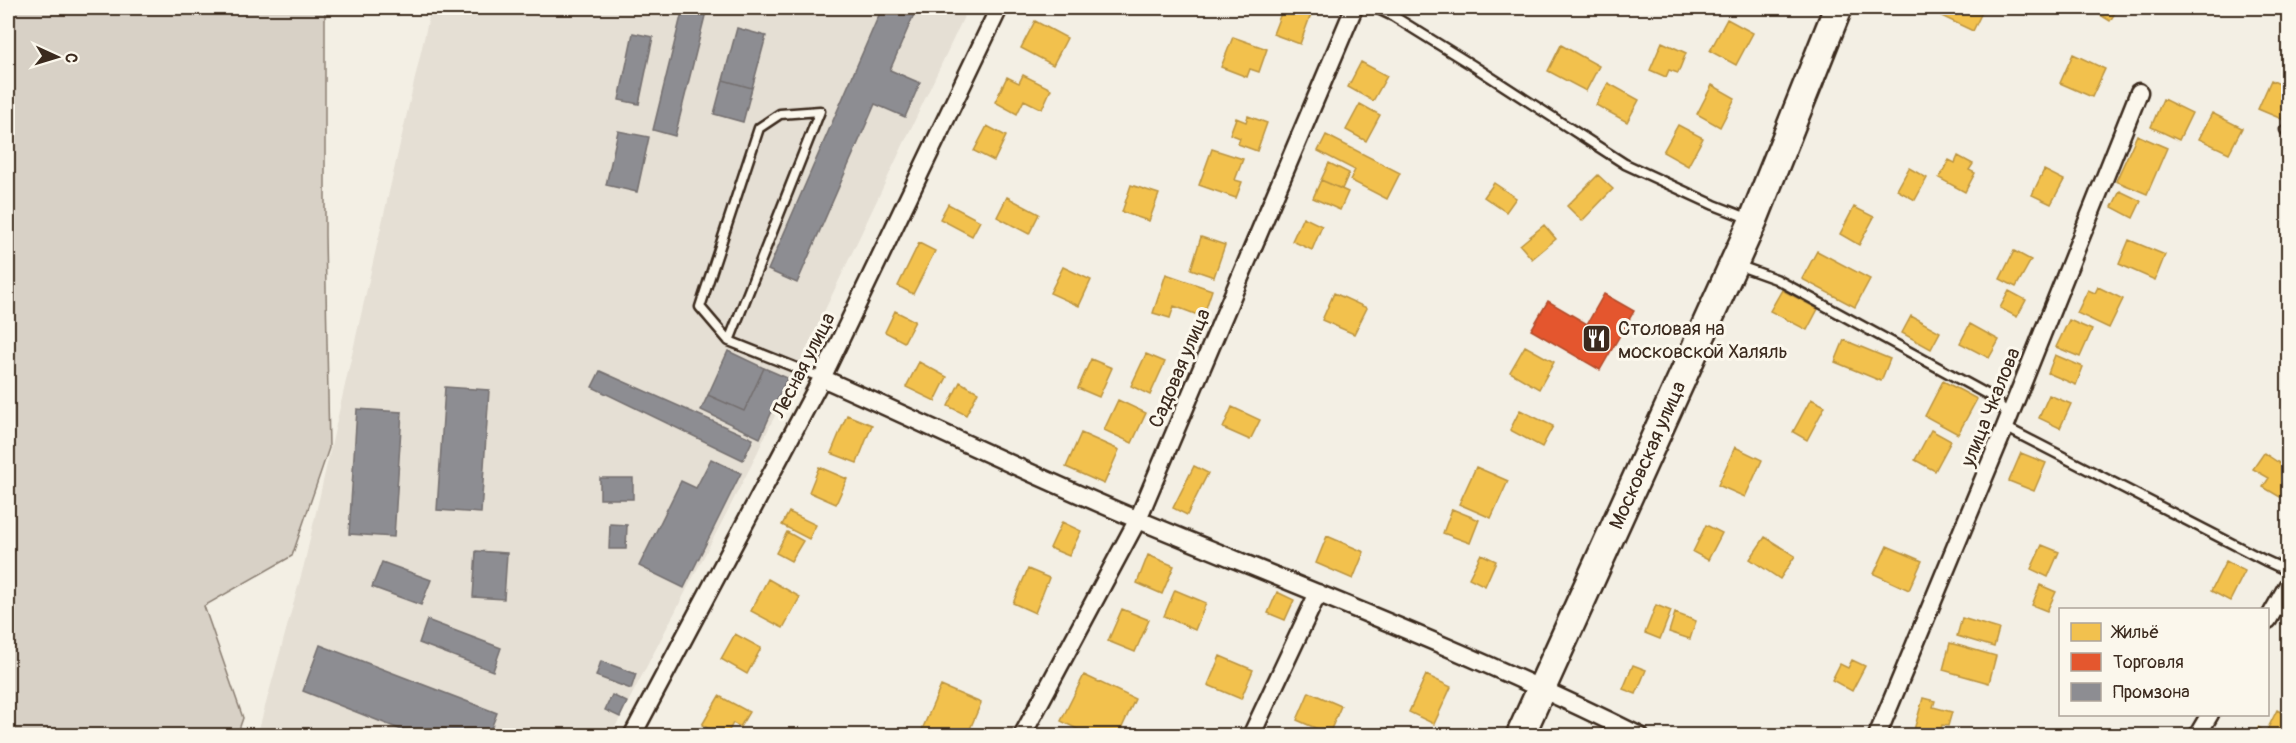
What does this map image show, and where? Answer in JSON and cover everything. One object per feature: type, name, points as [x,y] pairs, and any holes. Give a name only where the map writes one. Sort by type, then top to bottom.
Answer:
[{"type":"main road","name":"Московская улица","points":[[1520,735],[1753,221],[1838,8]]},
{"type":"street","name":"Лесная улица","points":[[632,735],[822,378],[999,8]]},
{"type":"street","name":"Садовая улица","points":[[1022,735],[1138,519],[1354,8]]},
{"type":"street","name":"улица Чкалова","points":[[1877,735],[2007,422],[2139,92]]},
{"type":"street","points":[[822,378],[1138,519],[1318,592],[1541,689],[1640,735]]},
{"type":"street","points":[[2269,618],[2289,585]]},
{"type":"street","points":[[1251,735],[1318,592]]},
{"type":"street","points":[[2197,735],[2209,716]]},
{"type":"lane","points":[[1376,8],[1472,64],[1625,164],[1714,206],[1753,221]]},
{"type":"lane","points":[[729,341],[820,111],[780,114],[759,128],[700,307],[729,341],[822,378]]},
{"type":"lane","points":[[1734,263],[1776,279],[1994,398],[2007,422],[2264,560],[2289,571]]},
{"type":"shaded area","points":[[8,8],[325,8],[325,236],[329,448],[292,556],[204,606],[243,718],[237,735],[8,735]]},
{"type":"shaded area","points":[[431,8],[968,8],[751,466],[611,735],[257,736],[304,565]]},
{"type":"building: Жильё","points":[[1283,8],[1293,8],[1311,14],[1300,44],[1273,34]]},
{"type":"building: Жильё","points":[[1938,8],[1984,8],[1973,31],[1935,13]]},
{"type":"building: Жильё","points":[[2089,8],[2118,8],[2110,21]]},
{"type":"building: Жильё","points":[[1727,19],[1753,33],[1736,65],[1710,51]]},
{"type":"building: Жильё","points":[[1035,21],[1067,38],[1053,65],[1021,48]]},
{"type":"building: Жильё","points":[[1233,37],[1267,49],[1259,72],[1250,69],[1247,77],[1221,67]]},
{"type":"building: Жильё","points":[[1662,42],[1686,53],[1678,73],[1669,70],[1666,77],[1650,70]]},
{"type":"building: Жильё","points":[[1561,45],[1599,66],[1586,91],[1548,71]]},
{"type":"building: Жильё","points":[[2073,54],[2105,69],[2092,97],[2060,83]]},
{"type":"building: Жильё","points":[[1361,62],[1387,76],[1373,101],[1348,87]]},
{"type":"building: Жильё","points":[[1023,75],[1051,89],[1042,109],[1024,100],[1017,114],[995,102],[1007,77],[1019,83]]},
{"type":"building: Жильё","points":[[2271,80],[2288,88],[2288,109],[2284,120],[2258,109]]},
{"type":"building: Жильё","points":[[1608,83],[1639,100],[1627,122],[1596,105]]},
{"type":"building: Жильё","points":[[1712,85],[1735,98],[1720,127],[1697,114]]},
{"type":"building: Жильё","points":[[2163,99],[2192,113],[2179,140],[2151,127]]},
{"type":"building: Жильё","points":[[1360,104],[1380,115],[1366,141],[1346,130]]},
{"type":"building: Жильё","points":[[2212,113],[2242,128],[2229,153],[2199,139]]},
{"type":"building: Жильё","points":[[1248,116],[1267,123],[1257,151],[1238,144],[1240,138],[1230,134],[1236,118],[1246,122]]},
{"type":"building: Жильё","points":[[1678,125],[1703,138],[1688,166],[1663,152]]},
{"type":"building: Жильё","points":[[987,126],[1006,136],[994,161],[974,151]]},
{"type":"building: Жильё","points":[[1326,135],[1400,173],[1387,199],[1350,180],[1355,170],[1318,151]]},
{"type":"building: Жильё","points":[[2137,135],[2167,148],[2147,194],[2116,181]]},
{"type":"building: Жильё","points":[[1212,149],[1243,159],[1235,180],[1242,182],[1236,198],[1199,185]]},
{"type":"building: Жильё","points":[[1958,156],[1973,164],[1969,170],[1975,173],[1965,192],[1939,178],[1949,160],[1955,163]]},
{"type":"building: Жильё","points":[[1329,163],[1349,173],[1342,189],[1321,180]]},
{"type":"building: Жильё","points":[[1909,168],[1927,178],[1915,200],[1897,190]]},
{"type":"building: Жильё","points":[[2044,170],[2064,180],[2051,204],[2032,195]]},
{"type":"building: Жильё","points":[[1598,175],[1613,189],[1582,221],[1567,206]]},
{"type":"building: Жильё","points":[[1321,180],[1348,192],[1340,210],[1313,198]]},
{"type":"building: Жильё","points":[[1494,183],[1516,198],[1506,212],[1484,197]]},
{"type":"building: Жильё","points":[[1131,185],[1159,194],[1149,221],[1122,212]]},
{"type":"building: Жильё","points":[[2120,191],[2141,201],[2133,218],[2112,207]]},
{"type":"building: Жильё","points":[[1007,197],[1039,214],[1029,234],[997,217]]},
{"type":"building: Жильё","points":[[948,204],[980,221],[972,236],[940,219]]},
{"type":"building: Жильё","points":[[1854,207],[1874,217],[1859,245],[1840,234]]},
{"type":"building: Жильё","points":[[1303,217],[1322,226],[1312,250],[1292,241]]},
{"type":"building: Жильё","points":[[1544,225],[1556,239],[1532,259],[1520,245]]},
{"type":"building: Жильё","points":[[1201,237],[1225,245],[1214,277],[1191,269]]},
{"type":"building: Жильё","points":[[2129,240],[2165,255],[2155,280],[2119,264]]},
{"type":"building: Жильё","points":[[919,243],[935,251],[913,294],[898,286]]},
{"type":"building: Жильё","points":[[1817,251],[1870,279],[1855,307],[1802,279]]},
{"type":"building: Жильё","points":[[2014,251],[2031,260],[2016,287],[2000,279]]},
{"type":"building: Жильё","points":[[1063,267],[1091,280],[1079,306],[1050,293]]},
{"type":"building: Жильё","points":[[1166,274],[1212,290],[1203,317],[1174,306],[1170,318],[1153,313]]},
{"type":"building: Жильё","points":[[2098,287],[2123,299],[2109,328],[2077,313],[2088,290],[2095,293]]},
{"type":"building: Жильё","points":[[1782,290],[1818,309],[1807,330],[1770,311]]},
{"type":"building: Жильё","points":[[2009,291],[2026,300],[2017,317],[2000,308]]},
{"type":"building: Жильё","points":[[1334,293],[1367,308],[1354,334],[1322,320]]},
{"type":"building: Жильё","points":[[895,311],[915,321],[904,342],[885,332]]},
{"type":"building: Жильё","points":[[1911,316],[1940,332],[1931,349],[1902,333]]},
{"type":"building: Жильё","points":[[2069,320],[2092,330],[2080,357],[2056,347]]},
{"type":"building: Жильё","points":[[1970,324],[1999,340],[1989,358],[1960,343]]},
{"type":"building: Жильё","points":[[1844,340],[1890,359],[1881,381],[1835,362]]},
{"type":"building: Жильё","points":[[1525,346],[1554,362],[1539,389],[1510,372]]},
{"type":"building: Жильё","points":[[1146,354],[1165,362],[1150,395],[1131,386]]},
{"type":"building: Жильё","points":[[2055,355],[2083,367],[2076,385],[2048,373]]},
{"type":"building: Жильё","points":[[1091,359],[1112,368],[1099,397],[1078,388]]},
{"type":"building: Жильё","points":[[919,362],[947,377],[935,401],[906,387]]},
{"type":"building: Жильё","points":[[1943,381],[1977,399],[1958,434],[1925,416]]},
{"type":"building: Жильё","points":[[960,382],[978,392],[966,415],[948,406]]},
{"type":"building: Жильё","points":[[2049,395],[2071,404],[2060,428],[2039,418]]},
{"type":"building: Жильё","points":[[1811,399],[1825,406],[1807,440],[1793,432]]},
{"type":"building: Жильё","points":[[1118,400],[1146,413],[1132,443],[1104,430]]},
{"type":"building: Жильё","points":[[1232,407],[1260,420],[1250,440],[1223,428]]},
{"type":"building: Жильё","points":[[1520,410],[1553,426],[1542,447],[1510,430]]},
{"type":"building: Жильё","points":[[847,415],[872,425],[857,463],[831,453]]},
{"type":"building: Жильё","points":[[1931,430],[1951,441],[1935,471],[1915,460]]},
{"type":"building: Жильё","points":[[1081,433],[1119,450],[1104,484],[1066,467]]},
{"type":"building: Жильё","points":[[1735,447],[1762,460],[1745,497],[1718,485]]},
{"type":"building: Жильё","points":[[2021,453],[2046,463],[2034,491],[2009,481]]},
{"type":"building: Жильё","points":[[2264,453],[2288,469],[2288,484],[2280,497],[2263,487],[2269,478],[2253,469]]},
{"type":"building: Жильё","points":[[1194,466],[1208,473],[1187,515],[1173,508]]},
{"type":"building: Жильё","points":[[819,467],[847,479],[836,504],[809,492]]},
{"type":"building: Жильё","points":[[1476,467],[1508,481],[1491,518],[1459,504]]},
{"type":"building: Жильё","points":[[1452,509],[1479,520],[1470,543],[1443,533]]},
{"type":"building: Жильё","points":[[789,512],[816,525],[809,539],[782,525]]},
{"type":"building: Жильё","points":[[1062,522],[1081,531],[1069,556],[1050,548]]},
{"type":"building: Жильё","points":[[1706,525],[1722,533],[1708,560],[1693,552]]},
{"type":"building: Жильё","points":[[787,532],[803,541],[791,561],[776,553]]},
{"type":"building: Жильё","points":[[1327,536],[1364,552],[1353,579],[1316,563]]},
{"type":"building: Жильё","points":[[1765,537],[1795,556],[1780,579],[1750,559]]},
{"type":"building: Жильё","points":[[2042,545],[2059,552],[2048,577],[2031,569]]},
{"type":"building: Жильё","points":[[1887,546],[1922,561],[1909,590],[1874,574]]},
{"type":"building: Жильё","points":[[1481,554],[1496,561],[1485,586],[1469,578]]},
{"type":"building: Жильё","points":[[1148,555],[1174,566],[1162,594],[1137,583]]},
{"type":"building: Жильё","points":[[2226,561],[2245,571],[2230,601],[2211,591]]},
{"type":"building: Жильё","points":[[1028,569],[1049,578],[1035,613],[1013,603]]},
{"type":"building: Жильё","points":[[768,579],[800,597],[783,628],[751,611]]},
{"type":"building: Жильё","points":[[2040,585],[2056,592],[2047,611],[2032,605]]},
{"type":"building: Жильё","points":[[1175,590],[1206,603],[1195,630],[1164,616]]},
{"type":"building: Жильё","points":[[1277,592],[1294,600],[1285,620],[1268,613]]},
{"type":"building: Жильё","points":[[1656,605],[1671,611],[1660,639],[1645,633]]},
{"type":"building: Жильё","points":[[1122,609],[1149,620],[1135,652],[1108,641]]},
{"type":"building: Жильё","points":[[1675,613],[1696,621],[1690,639],[1669,632]]},
{"type":"building: Жильё","points":[[1962,618],[1999,629],[1994,647],[1957,636]]},
{"type":"building: Жильё","points":[[735,634],[761,648],[747,674],[721,659]]},
{"type":"building: Жильё","points":[[1950,643],[1996,656],[1989,683],[1943,670]]},
{"type":"building: Жильё","points":[[1220,656],[1253,670],[1241,699],[1208,685]]},
{"type":"building: Жильё","points":[[1852,660],[1865,666],[1852,691],[1832,680],[1840,664],[1848,668]]},
{"type":"building: Жильё","points":[[1633,665],[1646,670],[1636,694],[1623,689]]},
{"type":"building: Жильё","points":[[1084,675],[1135,699],[1118,736],[1091,736],[1061,721]]},
{"type":"building: Жильё","points":[[1426,675],[1451,687],[1434,724],[1409,712]]},
{"type":"building: Жильё","points":[[941,686],[981,703],[967,736],[930,736],[921,732]]},
{"type":"building: Жильё","points":[[1309,692],[1341,706],[1329,734],[1297,720]]},
{"type":"building: Жильё","points":[[719,696],[749,712],[740,727],[733,723],[726,736],[721,736],[702,725]]},
{"type":"building: Жильё","points":[[1923,698],[1935,701],[1933,707],[1952,712],[1948,726],[1942,725],[1939,736],[1914,730]]},
{"type":"building: Жильё","points":[[2277,710],[2288,716],[2288,736],[2254,736],[2258,727],[2266,732]]},
{"type":"building: Торговля","points":[[1604,294],[1634,311],[1600,370],[1531,330],[1548,301],[1587,324]]},
{"type":"building: Промзона","points":[[683,8],[707,8],[675,136],[653,130]]},
{"type":"building: Промзона","points":[[882,8],[904,8],[915,12],[890,70],[920,83],[905,117],[875,104],[797,283],[768,270]]},
{"type":"building: Промзона","points":[[737,28],[766,36],[752,88],[723,80]]},
{"type":"building: Промзона","points":[[633,33],[653,37],[639,104],[619,100]]},
{"type":"building: Промзона","points":[[723,80],[752,88],[743,122],[714,114]]},
{"type":"building: Промзона","points":[[618,131],[649,137],[637,192],[606,185]]},
{"type":"building: Промзона","points":[[728,351],[764,368],[744,411],[708,395]]},
{"type":"building: Промзона","points":[[764,368],[787,378],[760,438],[701,410],[708,395],[744,411]]},
{"type":"building: Промзона","points":[[600,371],[753,439],[743,460],[592,387]]},
{"type":"building: Промзона","points":[[445,387],[489,390],[481,513],[437,510]]},
{"type":"building: Промзона","points":[[357,409],[402,412],[394,537],[349,534]]},
{"type":"building: Промзона","points":[[711,459],[741,473],[684,588],[639,566],[681,481],[696,488]]},
{"type":"building: Промзона","points":[[600,478],[633,478],[633,499],[600,499]]},
{"type":"building: Промзона","points":[[610,524],[627,525],[626,549],[609,549]]},
{"type":"building: Промзона","points":[[476,551],[507,553],[504,599],[473,597]]},
{"type":"building: Промзона","points":[[382,562],[431,580],[421,605],[372,587]]},
{"type":"building: Промзона","points":[[427,620],[501,648],[493,671],[419,643]]},
{"type":"building: Промзона","points":[[320,645],[497,713],[488,736],[417,736],[303,691]]},
{"type":"building: Промзона","points":[[601,661],[636,674],[631,689],[596,676]]},
{"type":"building: Промзона","points":[[612,695],[627,702],[620,717],[605,710]]},
{"type":"place","name":"Столовая на московской Халяль","points":[[1597,339]]}]
